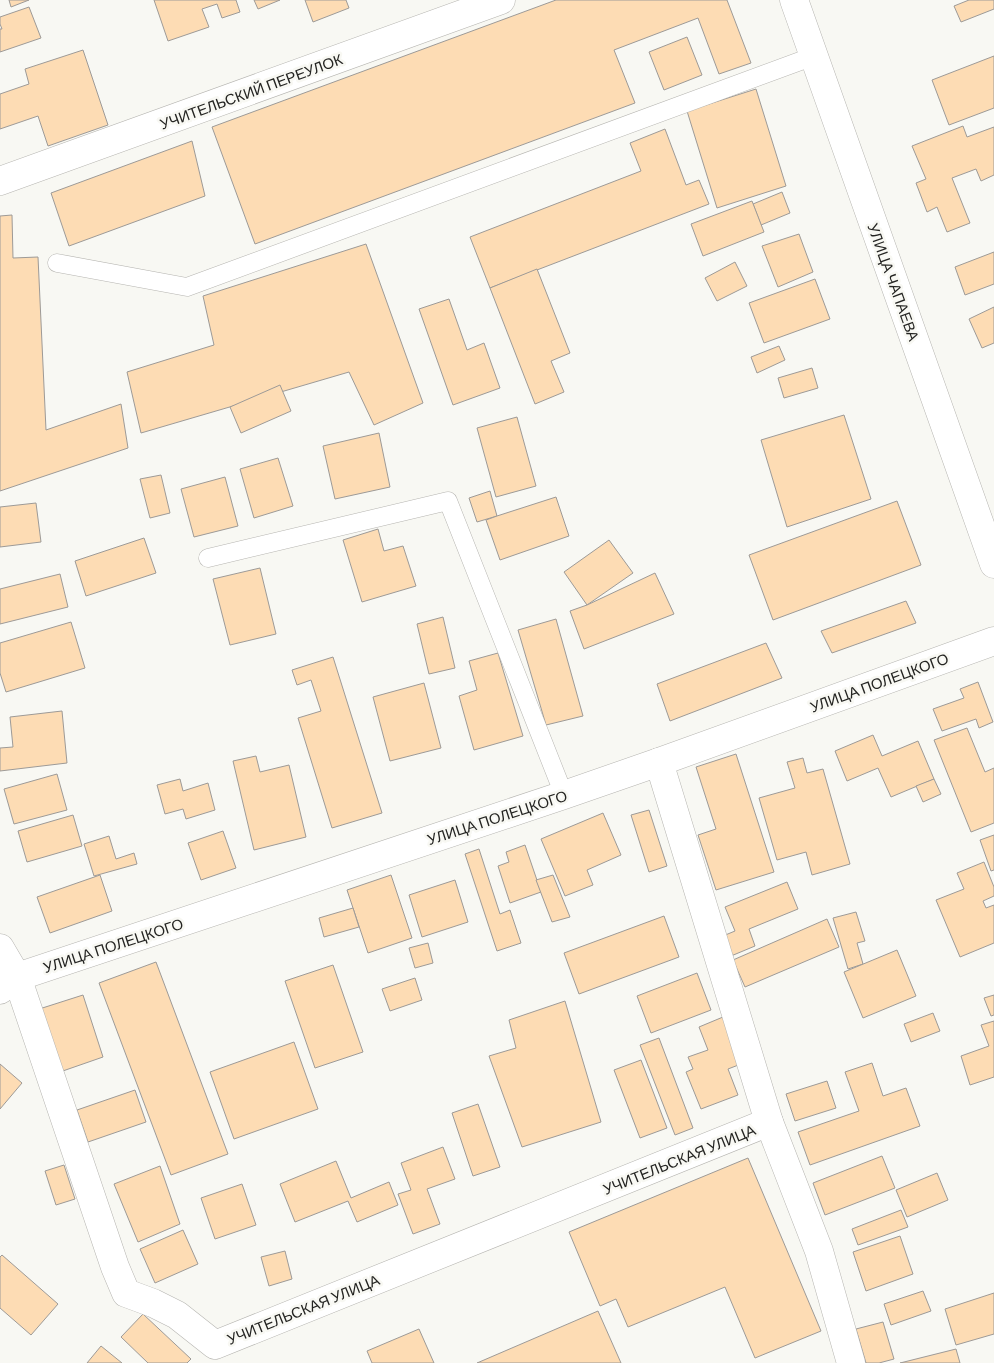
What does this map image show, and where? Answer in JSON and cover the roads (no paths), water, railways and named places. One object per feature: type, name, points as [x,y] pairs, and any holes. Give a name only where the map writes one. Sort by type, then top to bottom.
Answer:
[{"type":"street","name":"УЧИТЕЛЬСКИЙ ПЕРЕУЛОК","points":[[0,181],[501,0]]},
{"type":"street","name":"УЛИЦА ЧАПАЕВА","points":[[794,0],[994,564]]},
{"type":"street","name":"УЛИЦА ПОЛЕЦКОГО","points":[[8,983],[564,795],[994,641]]},
{"type":"street","name":"УЧИТЕЛЬСКАЯ УЛИЦА","points":[[659,762],[770,1122],[819,1251],[851,1363]]},
{"type":"street","name":"УЧИТЕЛЬСКАЯ УЛИЦА","points":[[0,948],[8,983],[126,1292],[153,1302],[178,1315],[222,1354],[770,1122]]},
{"type":"lane","points":[[57,263],[187,287],[814,56]]},
{"type":"lane","points":[[208,558],[448,501],[564,795]]}]
